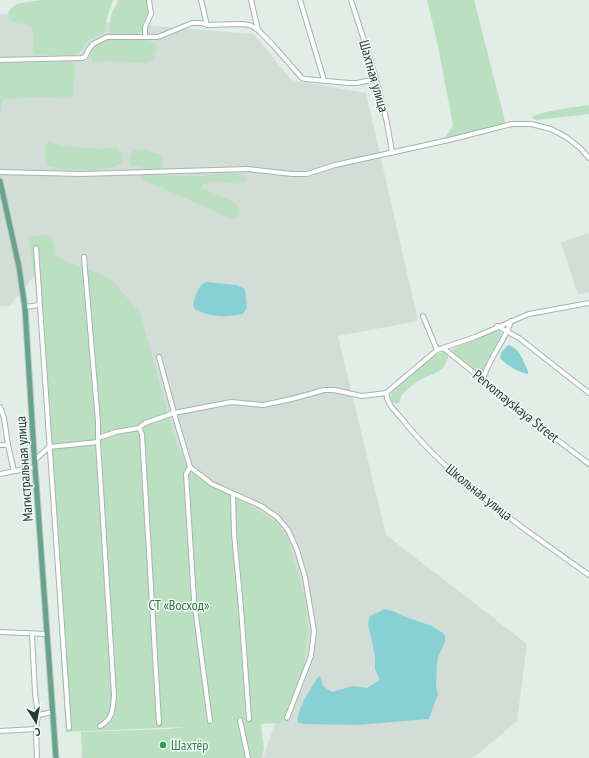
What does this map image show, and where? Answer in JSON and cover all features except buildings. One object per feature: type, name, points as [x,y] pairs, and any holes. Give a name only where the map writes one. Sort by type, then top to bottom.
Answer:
[{"type":"main road","name":"Магистральная улица","points":[[0,181],[19,267],[25,307],[56,758]]},
{"type":"street","points":[[145,37],[145,27],[151,14],[149,0]]},
{"type":"street","points":[[201,0],[207,25]]},
{"type":"street","points":[[251,0],[258,30]]},
{"type":"street","points":[[300,0],[324,80]]},
{"type":"street","name":"Шахтная улица","points":[[351,0],[376,79],[390,132],[392,153]]},
{"type":"street","points":[[0,60],[82,58],[85,57],[93,44],[107,37],[152,38],[164,35],[192,23],[202,23],[207,25],[246,24],[258,30],[302,78],[318,81],[324,80],[357,83],[376,79]]},
{"type":"street","points":[[0,172],[81,174],[248,169],[292,174],[307,174],[327,167],[449,140],[512,124],[531,124],[551,129],[566,137],[580,148],[589,158]]},
{"type":"street","points":[[36,248],[69,728]]},
{"type":"street","points":[[84,257],[98,440],[114,695],[111,715],[105,723],[100,726]]},
{"type":"street","points":[[35,460],[49,447],[98,440],[116,432],[139,428],[145,423],[174,413],[231,402],[263,405],[277,403],[324,390],[334,390],[362,396],[386,393],[437,350],[475,337],[497,326],[529,314],[589,303]]},
{"type":"street","points":[[25,307],[39,305]]},
{"type":"street","points":[[423,316],[437,350]]},
{"type":"street","points":[[483,380],[488,365],[508,332],[511,321]]},
{"type":"street","points":[[497,326],[519,338],[589,393]]},
{"type":"street","name":"Pervomayskaya Street","points":[[443,348],[505,400],[589,464]]},
{"type":"street","points":[[159,357],[190,467],[212,484],[261,506],[277,517],[288,530],[297,550],[305,577],[314,631],[311,656],[287,718]]},
{"type":"street","name":"Школьная улица","points":[[386,393],[389,403],[409,428],[450,469],[501,511],[589,575]]},
{"type":"street","points":[[0,409],[4,418],[14,471]]},
{"type":"street","points":[[139,428],[142,434],[159,723]]},
{"type":"street","points":[[0,445],[8,445]]},
{"type":"street","points":[[0,474],[35,467]]},
{"type":"street","points":[[190,467],[186,474],[194,600],[210,721]]},
{"type":"street","points":[[233,494],[234,534],[249,719]]},
{"type":"street","points":[[0,632],[47,634]]},
{"type":"street","points":[[32,634],[35,693],[38,715],[36,729],[37,758]]},
{"type":"street","points":[[38,715],[53,712]]},
{"type":"street","points":[[240,720],[248,758]]},
{"type":"street","points":[[0,732],[36,729]]},
{"type":"shaded area","points":[[0,14],[254,34],[291,80],[366,93],[418,321],[338,336],[386,535],[527,644],[517,721],[473,758],[263,758],[301,648],[175,471],[49,258],[10,306],[0,306]]},
{"type":"shaded area","points":[[589,233],[589,292],[578,295],[561,242]]},
{"type":"green space","points":[[45,0],[113,0],[107,18],[105,32],[88,41],[79,53],[73,55],[35,54],[32,48],[34,46],[34,37],[30,27],[8,19],[8,13],[15,5]]},
{"type":"green space","points":[[118,0],[147,0],[148,12],[139,34],[112,35],[110,33],[111,15]]},
{"type":"green space","points":[[427,0],[474,0],[505,121],[504,125],[444,139],[453,126],[438,46]]},
{"type":"green space","points":[[110,39],[136,39],[154,42],[157,45],[153,58],[147,63],[110,61],[94,62],[91,58],[91,51],[95,46]]},
{"type":"green space","points":[[0,63],[73,63],[75,67],[73,96],[62,99],[51,97],[5,99],[2,102],[0,116]]},
{"type":"green space","points":[[589,105],[589,114],[536,120],[532,118],[550,111]]},
{"type":"green space","points":[[49,141],[64,146],[97,149],[117,148],[123,157],[120,163],[111,167],[83,170],[56,168],[48,166],[45,155],[46,144]]},
{"type":"green space","points":[[142,149],[161,155],[164,165],[162,168],[148,169],[130,165],[129,161],[132,152]]},
{"type":"green space","points":[[235,173],[242,175],[246,180],[236,184],[213,181],[203,184],[202,188],[234,202],[240,211],[240,214],[234,220],[142,179],[141,177],[142,175],[201,176]]},
{"type":"green space","name":"СТ «Восход»","points":[[51,235],[57,257],[111,279],[140,313],[177,446],[189,470],[274,520],[287,537],[305,598],[308,629],[303,675],[282,723],[261,724],[264,748],[262,758],[82,758],[81,732],[185,727],[66,732],[38,301],[28,236]]},
{"type":"green space","points":[[493,331],[499,331],[502,338],[482,373],[477,373],[452,352],[452,350],[456,347],[478,339]]},
{"type":"green space","points":[[444,352],[448,356],[443,367],[439,371],[411,386],[401,396],[399,403],[397,404],[392,402],[390,397],[392,392],[424,362]]},
{"type":"water","points":[[206,282],[236,285],[245,289],[247,307],[243,314],[219,316],[207,314],[195,309],[193,306],[197,292],[200,286]]},
{"type":"water","points":[[508,345],[512,346],[521,355],[528,374],[513,368],[500,358],[501,353]]},
{"type":"water","points":[[385,609],[432,626],[443,633],[445,637],[445,642],[438,657],[437,665],[436,686],[438,694],[429,719],[356,725],[298,723],[299,712],[318,677],[320,676],[323,686],[332,692],[352,686],[367,688],[380,680],[375,669],[375,655],[368,624],[370,616]]},
{"type":"place","name":"Шахтёр","points":[[163,745]]}]
